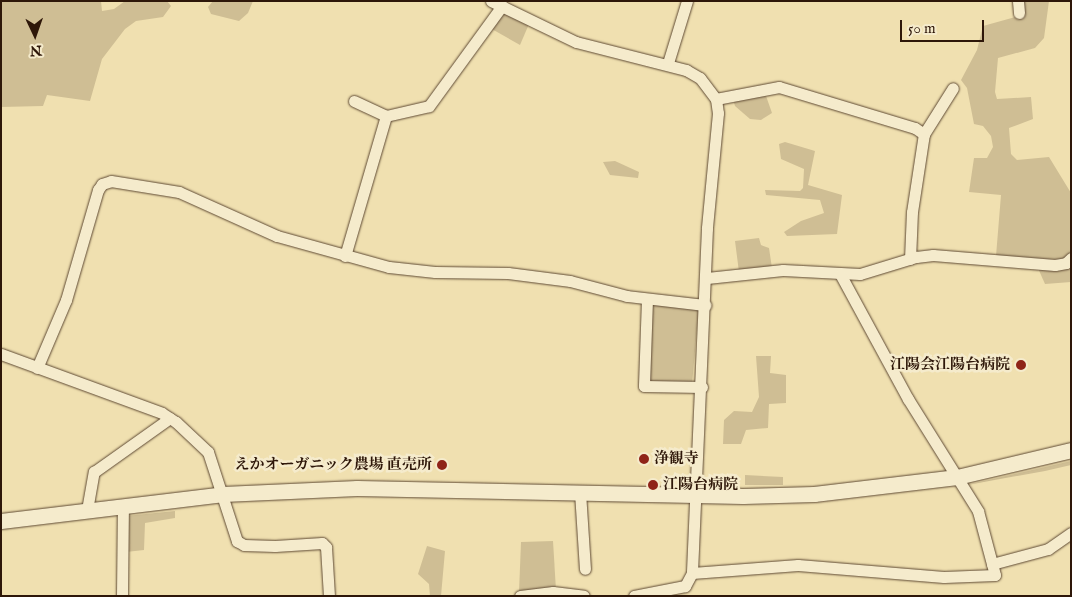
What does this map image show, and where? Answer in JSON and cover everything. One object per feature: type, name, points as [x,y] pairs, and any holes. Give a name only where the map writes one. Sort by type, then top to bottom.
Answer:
[{"type":"street","points":[[491,1],[576,42],[668,63],[700,78],[716,99],[718,113],[707,228],[707,278],[692,574],[685,586],[634,596]]},
{"type":"street","points":[[668,63],[687,1]]},
{"type":"street","points":[[1018,1],[1018,13]]},
{"type":"street","points":[[354,100],[386,116],[429,106],[502,6]]},
{"type":"street","points":[[716,99],[779,87],[915,128],[924,134]]},
{"type":"street","points":[[910,259],[912,212],[924,134],[953,88]]},
{"type":"street","points":[[346,256],[386,116]]},
{"type":"street","points":[[37,368],[66,300],[102,184],[123,180],[179,192],[277,236],[346,256],[414,270],[482,270],[570,281],[647,299],[705,305]]},
{"type":"street","points":[[707,278],[782,270],[840,274],[877,271],[910,259],[933,255],[1055,265],[1066,263],[1071,258]]},
{"type":"street","points":[[692,574],[798,565],[944,577],[994,575],[978,512],[908,399],[840,274]]},
{"type":"street","points":[[647,299],[644,386],[702,387]]},
{"type":"street","points":[[1,354],[170,418],[208,452],[223,494],[233,533],[244,545],[322,544],[326,547],[329,596]]},
{"type":"street","points":[[87,510],[94,472],[170,418]]},
{"type":"street","points":[[1,521],[223,494],[357,488],[695,495],[840,492],[957,477],[1071,450]]},
{"type":"street","points":[[580,492],[585,569]]},
{"type":"street","points":[[122,596],[123,506]]},
{"type":"street","points":[[992,564],[1048,549],[1071,533]]},
{"type":"street","points":[[520,596],[553,592],[584,596]]},
{"type":"shaded area","points":[[1,1],[101,1],[102,11],[114,9],[125,1],[167,1],[171,6],[163,17],[136,21],[125,29],[102,59],[90,101],[47,95],[43,106],[1,107]]},
{"type":"shaded area","points":[[213,1],[253,1],[248,13],[239,21],[211,14],[208,7]]},
{"type":"shaded area","points":[[1023,1],[1049,1],[1044,38],[1035,48],[998,58],[995,92],[997,99],[1031,97],[1033,119],[1009,128],[1011,154],[1017,160],[1049,157],[1071,193],[1071,252],[1063,260],[996,256],[1001,195],[969,192],[974,158],[987,158],[993,147],[991,136],[983,126],[974,124],[967,88],[961,80],[977,50],[983,26],[1022,15]]},
{"type":"shaded area","points":[[504,12],[529,24],[520,45],[490,28]]},
{"type":"shaded area","points":[[765,93],[772,113],[761,120],[750,119],[735,106],[733,99]]},
{"type":"shaded area","points":[[785,142],[815,151],[808,185],[842,195],[837,234],[787,236],[784,232],[801,221],[824,213],[820,200],[766,195],[765,190],[800,191],[803,188],[804,169],[781,159],[779,144]]},
{"type":"shaded area","points":[[615,161],[639,172],[638,178],[610,175],[603,162]]},
{"type":"shaded area","points":[[759,238],[761,245],[769,248],[772,268],[739,272],[735,241]]},
{"type":"shaded area","points":[[1071,263],[1071,282],[1045,284],[1037,266]]},
{"type":"shaded area","points":[[650,303],[699,307],[692,387],[643,383]]},
{"type":"shaded area","points":[[756,356],[771,356],[770,373],[786,375],[786,403],[769,404],[768,428],[746,430],[741,444],[723,444],[724,420],[734,411],[752,412],[759,397]]},
{"type":"shaded area","points":[[1071,461],[1071,465],[1045,471],[967,485]]},
{"type":"shaded area","points":[[745,475],[783,477],[783,485],[745,485]]},
{"type":"shaded area","points":[[175,511],[175,518],[145,523],[144,550],[126,552],[126,516]]},
{"type":"shaded area","points":[[553,541],[556,590],[519,592],[521,542]]},
{"type":"shaded area","points":[[427,546],[445,551],[441,596],[430,596],[429,584],[418,574]]},
{"type":"place","name":"江陽会江陽台病院","points":[[1021,365]]},
{"type":"place","name":"浄観寺","points":[[644,459]]},
{"type":"place","name":"えかオーガニック農場 直売所","points":[[442,465]]},
{"type":"place","name":"江陽台病院","points":[[653,485]]}]
